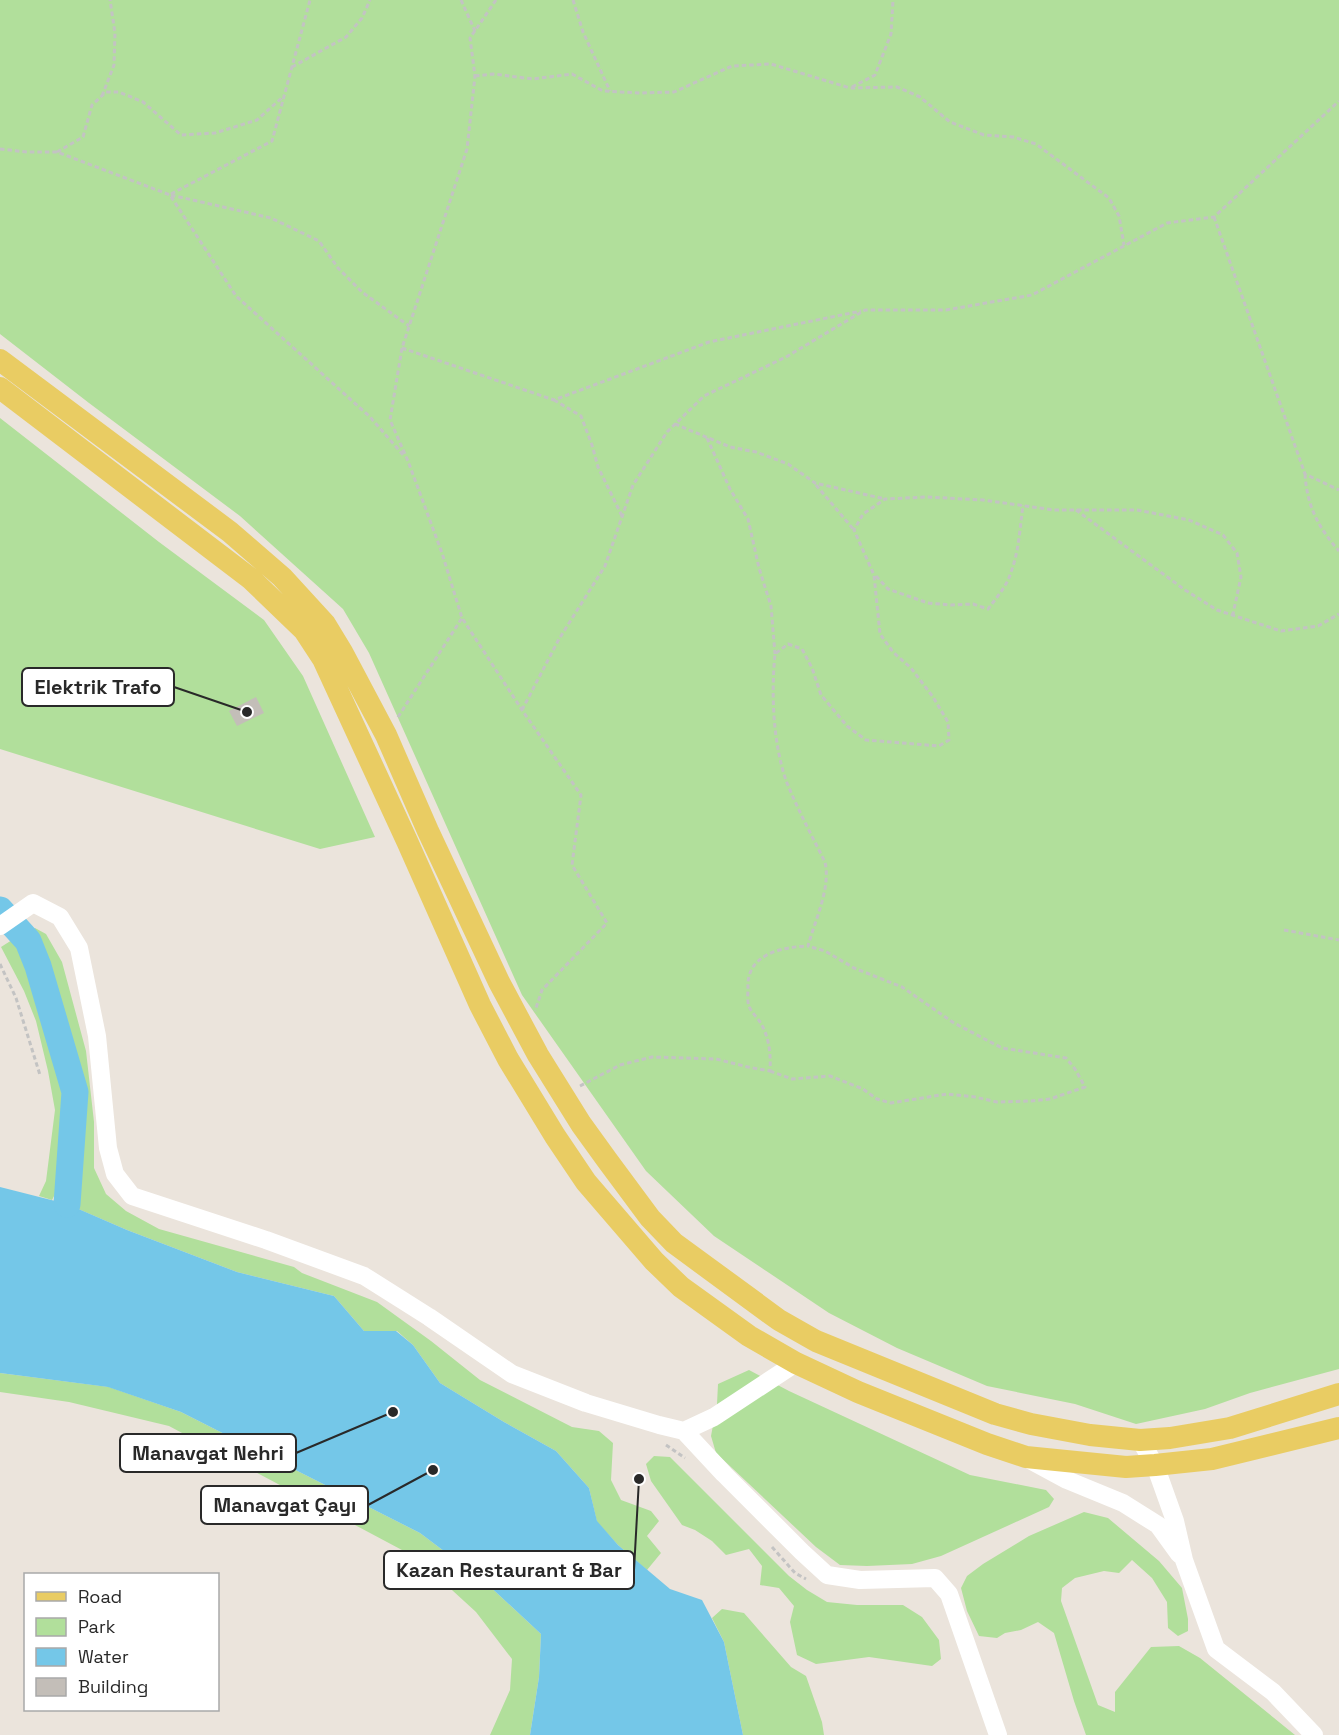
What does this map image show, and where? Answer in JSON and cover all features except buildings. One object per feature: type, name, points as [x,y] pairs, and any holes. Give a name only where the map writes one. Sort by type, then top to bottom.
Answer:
[{"type":"main road","points":[[0,360],[230,532],[282,577],[325,624],[386,735],[499,982],[538,1055],[581,1124],[619,1177],[674,1243],[779,1320],[816,1341],[995,1414],[1031,1424],[1090,1435],[1140,1440],[1189,1436],[1230,1428],[1339,1394]]},
{"type":"main road","points":[[0,388],[251,579],[304,630],[333,680],[480,1005],[508,1059],[586,1182],[654,1262],[696,1298],[749,1336],[796,1363],[858,1392],[987,1444],[1026,1457],[1126,1467],[1155,1465],[1212,1459],[1339,1428]]},
{"type":"street","points":[[0,926],[33,903],[60,917],[79,948],[97,1036],[108,1148],[115,1174],[132,1196],[266,1240],[364,1276],[512,1374],[586,1403],[684,1431],[732,1482],[827,1575],[860,1580],[935,1578],[949,1594],[998,1735]]},
{"type":"street","points":[[684,1431],[714,1417],[796,1363]]},
{"type":"street","points":[[1140,1440],[1155,1465],[1175,1521],[1184,1560],[1216,1649],[1274,1692],[1314,1735]]},
{"type":"street","points":[[1026,1457],[1067,1480],[1123,1503],[1158,1525],[1184,1560]]},
{"type":"path","points":[[101,97],[114,65],[115,33],[110,0]]},
{"type":"path","points":[[170,195],[272,141],[310,0]]},
{"type":"path","points":[[292,67],[346,37],[362,18],[369,0]]},
{"type":"path","points":[[461,0],[475,32]]},
{"type":"path","points":[[496,0],[470,38],[475,76],[467,148],[402,348],[390,420],[408,461],[442,553],[462,618],[581,795],[572,865],[607,923],[542,990],[527,1035]]},
{"type":"path","points":[[573,0],[583,32],[610,91]]},
{"type":"path","points":[[850,88],[875,75],[891,34],[893,0]]},
{"type":"path","points":[[475,76],[493,74],[533,79],[572,74],[603,91],[675,92],[732,66],[771,64],[850,88],[897,87],[920,96],[950,122],[984,135],[1013,137],[1036,144],[1109,198],[1119,216],[1124,245]]},
{"type":"path","points":[[57,152],[83,137],[92,105],[106,92],[119,92],[143,102],[181,135],[215,134],[257,120],[285,94]]},
{"type":"path","points":[[554,400],[709,342],[865,310],[946,310],[1032,295],[1167,223],[1214,217],[1339,101]]},
{"type":"path","points":[[0,149],[57,152],[170,195],[271,218],[319,241],[338,268],[362,292],[409,326]]},
{"type":"path","points":[[170,195],[236,296],[370,417],[408,461]]},
{"type":"path","points":[[1214,217],[1305,474],[1306,492],[1313,513],[1339,551]]},
{"type":"path","points":[[522,710],[559,639],[605,566],[633,484],[667,432],[704,396],[786,357],[865,310]]},
{"type":"path","points":[[402,348],[554,400],[581,417],[598,467],[622,516]]},
{"type":"path","points":[[675,424],[730,447],[756,452],[788,464],[815,483],[854,530],[874,575],[880,634],[893,652],[911,668],[933,698],[948,722],[950,740],[939,746],[866,740],[848,726],[821,695],[812,668],[802,649],[788,644],[775,654]]},
{"type":"path","points":[[707,438],[730,489],[748,519],[759,568],[771,606],[775,654],[772,682],[775,734],[786,781],[825,862],[828,873],[808,946]]},
{"type":"path","points":[[1305,474],[1339,490]]},
{"type":"path","points":[[815,483],[885,499],[927,497],[983,500],[1054,510],[1137,510],[1189,520],[1224,535],[1237,553],[1241,577],[1233,614]]},
{"type":"path","points":[[854,530],[863,514],[885,499]]},
{"type":"path","points":[[874,575],[888,589],[928,603],[973,604],[988,609],[1011,573],[1017,550],[1023,505]]},
{"type":"path","points":[[1074,509],[1185,590],[1217,610],[1281,631],[1318,626],[1339,614]]},
{"type":"path","points":[[386,735],[462,618]]},
{"type":"path","points":[[1284,930],[1339,940]]},
{"type":"path","points":[[563,1095],[620,1065],[652,1057],[716,1059],[770,1071],[792,1079],[830,1076],[863,1089],[877,1099],[891,1103],[947,1094],[1004,1102],[1031,1101],[1050,1099],[1085,1087],[1066,1058],[1002,1048],[954,1023],[902,987],[854,968],[825,951],[808,946],[788,947],[767,954],[754,965],[747,979],[749,1006],[761,1024],[770,1050],[770,1071]]},
{"type":"path","points":[[0,964],[16,998],[40,1075]]},
{"type":"green space","points":[[0,0],[1339,0],[1339,1369],[1250,1393],[1205,1409],[1136,1424],[1075,1404],[987,1386],[897,1348],[829,1313],[714,1236],[646,1171],[522,995],[369,653],[343,609],[240,516],[0,334]]},
{"type":"green space","points":[[0,418],[159,542],[264,620],[303,676],[375,837],[320,849],[0,749]]},
{"type":"green space","points":[[35,928],[46,934],[62,962],[86,1051],[94,1122],[94,1168],[106,1194],[126,1211],[159,1229],[294,1267],[302,1273],[377,1302],[480,1380],[572,1427],[599,1431],[613,1443],[611,1480],[621,1500],[651,1511],[659,1521],[647,1536],[661,1553],[647,1570],[618,1545],[597,1522],[589,1488],[556,1451],[440,1383],[413,1345],[397,1331],[364,1331],[334,1296],[237,1272],[76,1208],[81,1097],[74,1057],[44,962],[30,932]]},
{"type":"green space","points":[[12,940],[22,947],[41,990],[67,1095],[66,1135],[61,1177],[52,1200],[39,1196],[46,1181],[55,1110],[36,1021],[24,991],[1,947]]},
{"type":"green space","points":[[749,1370],[789,1391],[970,1475],[1046,1490],[1054,1499],[1049,1507],[941,1556],[912,1564],[840,1565],[816,1547],[716,1453],[711,1436],[718,1384]]},
{"type":"green space","points":[[0,1373],[109,1387],[181,1412],[420,1533],[485,1582],[541,1634],[539,1677],[530,1735],[490,1735],[510,1690],[512,1659],[476,1612],[417,1558],[169,1426],[69,1402],[0,1392]]},
{"type":"green space","points":[[654,1456],[670,1457],[789,1576],[807,1590],[827,1602],[857,1605],[903,1605],[922,1617],[939,1640],[941,1659],[932,1666],[869,1657],[816,1664],[797,1655],[790,1622],[794,1606],[779,1588],[760,1585],[762,1566],[749,1549],[726,1555],[712,1541],[682,1525],[651,1481],[646,1464]]},
{"type":"green space","points":[[1084,1512],[1108,1518],[1159,1561],[1182,1588],[1188,1619],[1188,1631],[1178,1636],[1168,1628],[1167,1602],[1152,1578],[1132,1560],[1119,1573],[1104,1571],[1075,1578],[1062,1588],[1061,1601],[1098,1705],[1115,1712],[1115,1692],[1151,1647],[1179,1646],[1200,1658],[1295,1735],[1086,1735],[1054,1633],[1038,1622],[997,1638],[979,1636],[967,1611],[961,1588],[967,1576],[1029,1536]]},
{"type":"green space","points":[[722,1609],[744,1613],[791,1667],[806,1676],[822,1722],[824,1735],[743,1735],[724,1642],[712,1618]]},
{"type":"water","points":[[0,1187],[67,1204],[127,1230],[237,1272],[334,1296],[364,1331],[396,1331],[413,1345],[440,1383],[556,1451],[589,1488],[597,1521],[618,1545],[670,1589],[702,1600],[724,1642],[743,1735],[530,1735],[539,1677],[541,1634],[485,1582],[420,1533],[181,1412],[108,1387],[0,1373]]},
{"type":"waterway","points":[[0,910],[28,941],[38,966],[75,1092],[67,1204]]},
{"type":"place","name":"Elektrik Trafo","points":[[247,712]]},
{"type":"place","name":"Manavgat Nehri","points":[[393,1412]]},
{"type":"place","name":"Manavgat Çayı","points":[[433,1470]]},
{"type":"place","name":"Kazan Restaurant & Bar","points":[[639,1479]]}]
